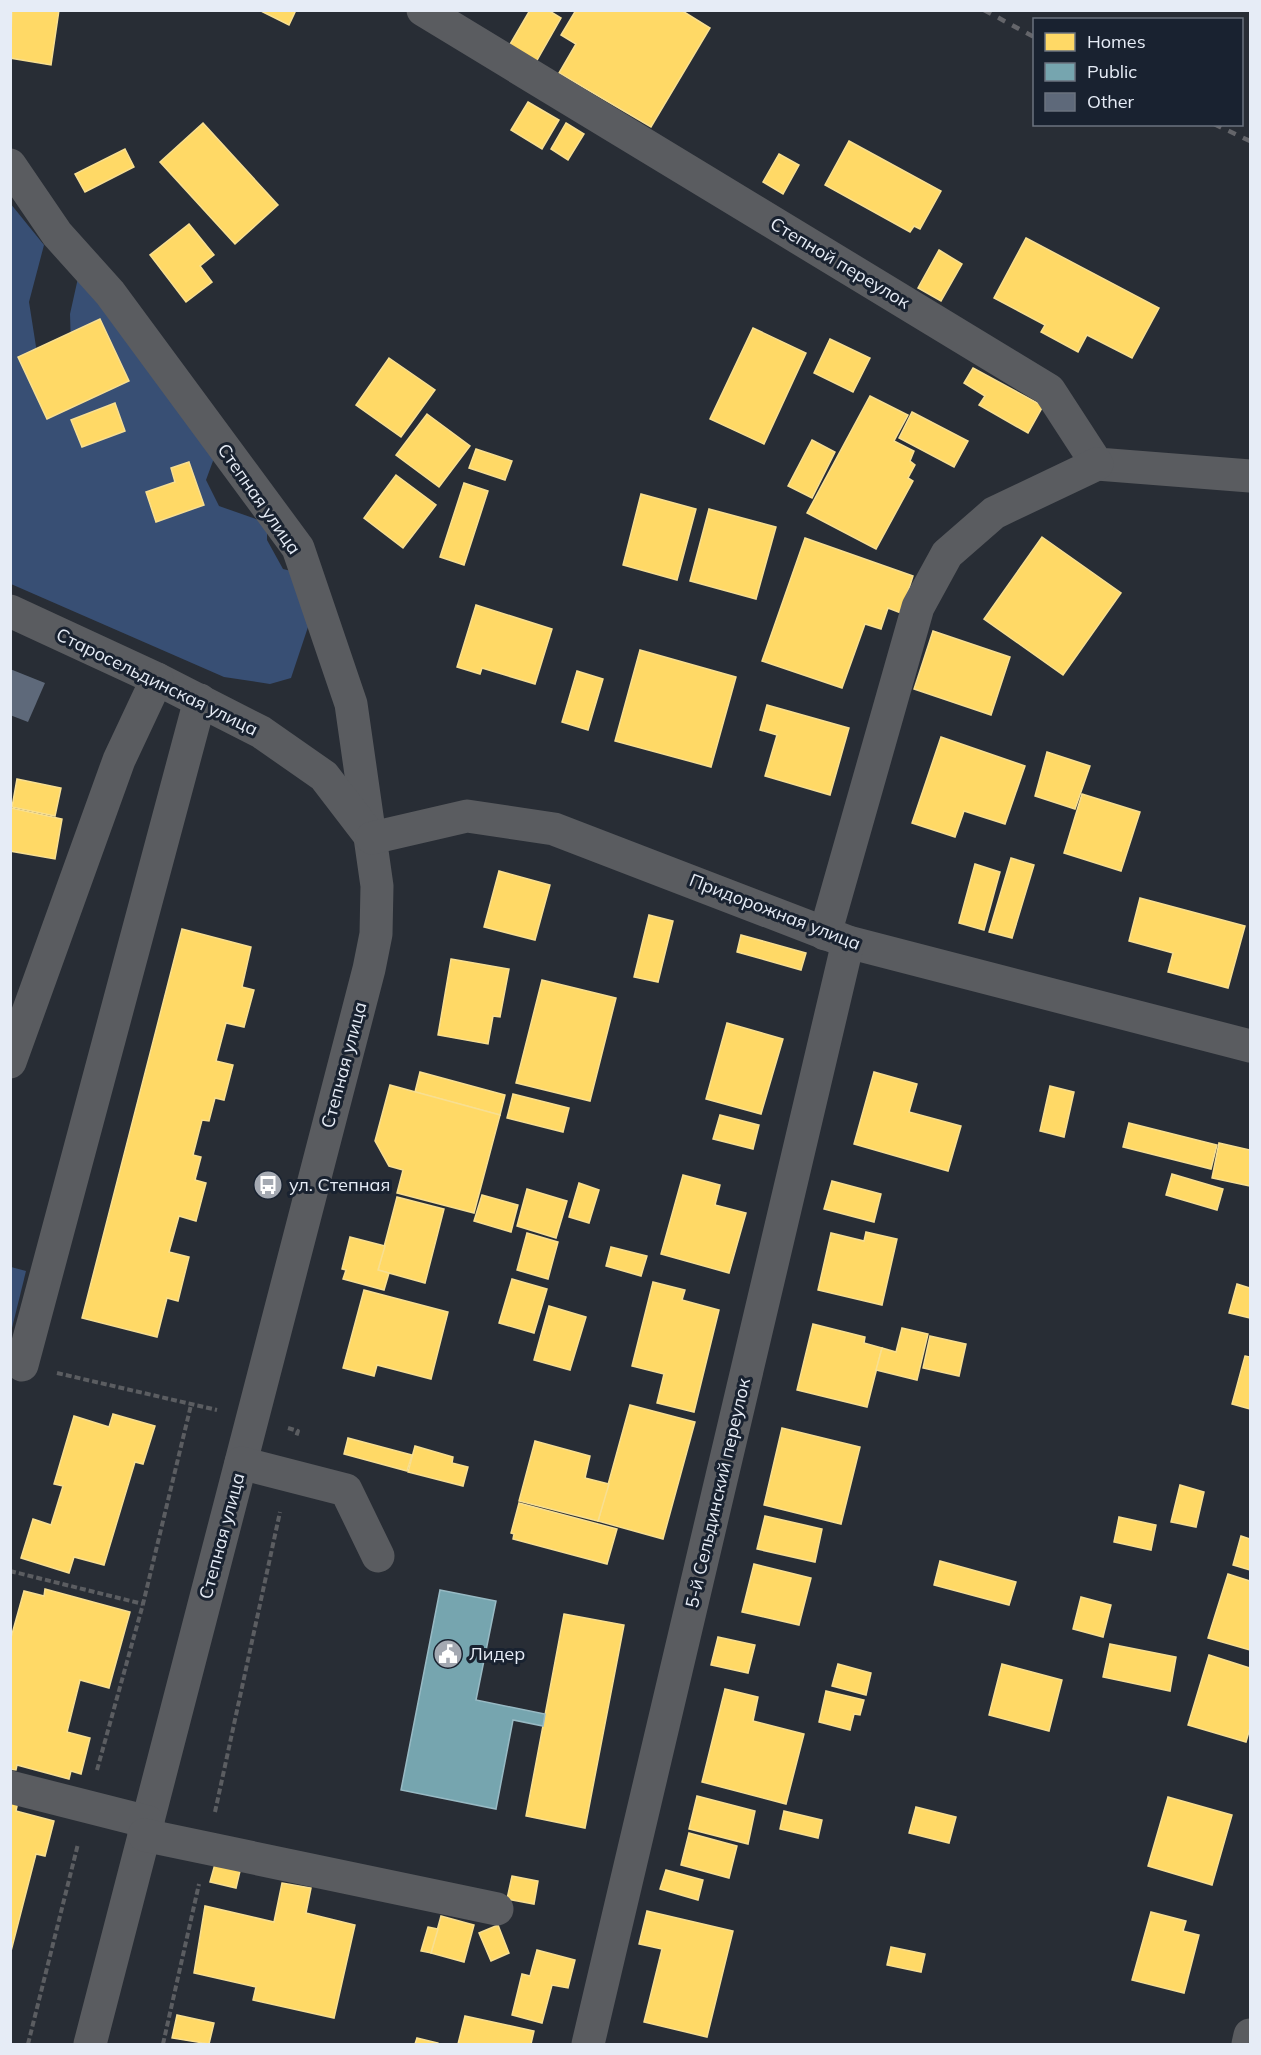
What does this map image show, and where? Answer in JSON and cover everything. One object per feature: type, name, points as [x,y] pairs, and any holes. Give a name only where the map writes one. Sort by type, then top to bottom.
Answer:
[{"type":"street","name":"Степной переулок","points":[[423,10],[1049,390],[1097,464]]},
{"type":"street","name":"Степная улица","points":[[10,165],[57,234],[111,293],[298,548],[351,704],[372,838],[377,886],[376,934],[369,969],[90,2044]]},
{"type":"street","points":[[1097,464],[1251,476]]},
{"type":"street","name":"5-й Сельдинский переулок","points":[[588,2044],[837,938],[918,607],[947,554],[994,513],[1097,464]]},
{"type":"street","name":"Старосельдинская улица","points":[[10,611],[157,679],[261,732],[324,776],[372,838]]},
{"type":"street","points":[[10,1062],[119,760],[157,679]]},
{"type":"street","points":[[22,1365],[200,700]]},
{"type":"street","name":"Придорожная улица","points":[[372,838],[467,816],[554,829],[837,938],[1251,1046]]},
{"type":"street","points":[[241,1463],[346,1490],[378,1556]]},
{"type":"street","points":[[10,1787],[87,1806],[207,1849],[497,1909]]},
{"type":"street","points":[[1248,2044],[1251,2035]]},
{"type":"path","points":[[22,1365],[252,1418],[298,1431],[163,2044]]},
{"type":"path","points":[[28,2044],[87,1806],[143,1604],[191,1405]]},
{"type":"path","points":[[10,1571],[143,1604]]},
{"type":"shaded area","points":[[10,203],[44,245],[29,302],[37,353],[71,347],[70,314],[78,278],[217,450],[206,480],[219,506],[267,523],[267,540],[283,569],[316,577],[308,627],[291,678],[270,684],[224,677],[11,584]]},
{"type":"shaded area","points":[[10,1267],[26,1271],[11,1332]]},
{"type":"building: Homes","points":[[12,10],[59,10],[51,65],[10,58]]},
{"type":"building: Homes","points":[[259,10],[296,10],[289,25]]},
{"type":"building: Homes","points":[[530,10],[548,10],[561,18],[536,62],[509,46]]},
{"type":"building: Homes","points":[[576,10],[681,10],[710,28],[651,127],[559,73],[576,44],[561,35]]},
{"type":"building: Homes","points":[[528,102],[559,120],[542,149],[511,130]]},
{"type":"building: Homes","points":[[203,123],[278,205],[235,244],[160,162]]},
{"type":"building: Homes","points":[[566,123],[584,134],[568,160],[551,149]]},
{"type":"building: Homes","points":[[849,141],[941,191],[920,229],[914,226],[910,232],[825,185]]},
{"type":"building: Homes","points":[[125,149],[134,167],[85,192],[75,174]]},
{"type":"building: Homes","points":[[779,154],[799,165],[783,194],[763,182]]},
{"type":"building: Homes","points":[[189,224],[214,255],[200,266],[212,282],[186,302],[150,255]]},
{"type":"building: Homes","points":[[1026,238],[1159,308],[1132,358],[1087,335],[1078,352],[1041,332],[1045,325],[994,298]]},
{"type":"building: Homes","points":[[939,250],[962,264],[941,301],[918,288]]},
{"type":"building: Homes","points":[[100,319],[129,381],[47,419],[18,357]]},
{"type":"building: Homes","points":[[753,328],[806,353],[764,444],[710,419]]},
{"type":"building: Homes","points":[[830,339],[870,358],[853,392],[814,373]]},
{"type":"building: Homes","points":[[389,358],[435,390],[401,437],[356,405]]},
{"type":"building: Homes","points":[[973,368],[1043,406],[1028,433],[979,405],[985,396],[964,383]]},
{"type":"building: Homes","points":[[870,396],[908,415],[894,441],[914,451],[910,461],[915,465],[908,478],[913,481],[876,549],[807,513]]},
{"type":"building: Homes","points":[[115,403],[125,431],[82,447],[71,420]]},
{"type":"building: Homes","points":[[912,412],[968,441],[954,467],[899,438]]},
{"type":"building: Homes","points":[[427,414],[470,446],[439,487],[396,455]]},
{"type":"building: Homes","points":[[812,440],[835,452],[812,498],[788,486]]},
{"type":"building: Homes","points":[[476,449],[512,461],[505,480],[469,468]]},
{"type":"building: Homes","points":[[189,462],[204,505],[156,522],[146,492],[175,482],[171,468]]},
{"type":"building: Homes","points":[[396,475],[436,505],[403,548],[364,518]]},
{"type":"building: Homes","points":[[464,483],[488,491],[464,565],[440,557]]},
{"type":"building: Homes","points":[[641,494],[696,509],[677,580],[623,565]]},
{"type":"building: Homes","points":[[709,509],[776,527],[756,599],[690,581]]},
{"type":"building: Homes","points":[[1042,537],[1121,593],[1063,675],[984,619]]},
{"type":"building: Homes","points":[[805,538],[913,576],[901,613],[888,608],[881,629],[865,624],[842,688],[762,661]]},
{"type":"building: Homes","points":[[476,605],[552,629],[535,684],[482,668],[480,674],[457,667]]},
{"type":"building: Homes","points":[[933,631],[1010,657],[991,715],[914,689]]},
{"type":"building: Homes","points":[[640,650],[736,677],[711,767],[615,741]]},
{"type":"building: Homes","points":[[577,671],[603,679],[588,730],[562,722]]},
{"type":"building: Homes","points":[[767,705],[849,728],[830,795],[765,776],[777,735],[760,730]]},
{"type":"building: Homes","points":[[941,737],[1025,766],[1005,824],[964,811],[955,837],[912,823]]},
{"type":"building: Homes","points":[[1047,752],[1090,766],[1075,809],[1035,796]]},
{"type":"building: Homes","points":[[17,779],[61,788],[55,816],[12,807]]},
{"type":"building: Homes","points":[[1082,794],[1140,812],[1121,871],[1064,853]]},
{"type":"building: Homes","points":[[11,808],[62,819],[55,859],[10,851]]},
{"type":"building: Homes","points":[[1011,858],[1034,865],[1012,938],[989,932]]},
{"type":"building: Homes","points":[[975,864],[1000,872],[984,930],[959,923]]},
{"type":"building: Homes","points":[[499,871],[550,885],[535,940],[484,927]]},
{"type":"building: Homes","points":[[1140,898],[1245,926],[1228,988],[1168,972],[1173,953],[1129,941]]},
{"type":"building: Homes","points":[[649,915],[673,921],[658,982],[634,977]]},
{"type":"building: Homes","points":[[182,929],[251,947],[242,987],[254,990],[244,1027],[226,1023],[216,1061],[233,1065],[224,1100],[215,1098],[209,1121],[202,1120],[193,1155],[201,1157],[195,1180],[206,1183],[196,1221],[179,1216],[169,1252],[189,1257],[178,1301],[167,1298],[157,1337],[82,1318]]},
{"type":"building: Homes","points":[[741,935],[806,953],[801,970],[737,952]]},
{"type":"building: Homes","points":[[451,959],[509,969],[500,1017],[493,1016],[488,1044],[438,1035]]},
{"type":"building: Homes","points":[[542,980],[616,998],[590,1101],[516,1083]]},
{"type":"building: Homes","points":[[727,1023],[783,1039],[761,1114],[706,1099]]},
{"type":"building: Homes","points":[[420,1072],[505,1095],[500,1115],[415,1092]]},
{"type":"building: Homes","points":[[874,1072],[917,1084],[909,1112],[961,1126],[948,1171],[854,1144]]},
{"type":"building: Homes","points":[[390,1085],[500,1115],[474,1213],[397,1193],[403,1170],[389,1166],[375,1141]]},
{"type":"building: Homes","points":[[1050,1086],[1074,1092],[1064,1137],[1040,1131]]},
{"type":"building: Homes","points":[[513,1094],[569,1108],[563,1132],[507,1118]]},
{"type":"building: Homes","points":[[720,1115],[759,1125],[753,1149],[713,1139]]},
{"type":"building: Homes","points":[[1129,1123],[1217,1145],[1211,1169],[1123,1147]]},
{"type":"building: Homes","points":[[1219,1143],[1250,1150],[1250,1186],[1212,1178]]},
{"type":"building: Homes","points":[[1172,1174],[1223,1189],[1217,1210],[1166,1195]]},
{"type":"building: Homes","points":[[683,1175],[720,1185],[715,1205],[746,1213],[729,1273],[661,1254]]},
{"type":"building: Homes","points":[[832,1181],[881,1194],[874,1222],[824,1209]]},
{"type":"building: Homes","points":[[579,1183],[599,1190],[589,1223],[569,1217]]},
{"type":"building: Homes","points":[[527,1189],[567,1201],[556,1238],[517,1226]]},
{"type":"building: Homes","points":[[482,1195],[518,1205],[511,1232],[474,1221]]},
{"type":"building: Homes","points":[[397,1197],[444,1209],[425,1283],[378,1270]]},
{"type":"building: Homes","points":[[866,1232],[897,1239],[882,1305],[818,1290],[831,1233],[864,1241]]},
{"type":"building: Homes","points":[[527,1233],[558,1242],[548,1279],[517,1270]]},
{"type":"building: Homes","points":[[350,1237],[385,1246],[378,1270],[389,1273],[384,1290],[343,1279],[346,1270],[342,1269]]},
{"type":"building: Homes","points":[[611,1247],[647,1256],[641,1276],[606,1266]]},
{"type":"building: Homes","points":[[512,1279],[547,1289],[534,1333],[499,1323]]},
{"type":"building: Homes","points":[[653,1282],[685,1290],[682,1300],[719,1310],[694,1412],[657,1403],[664,1374],[632,1366]]},
{"type":"building: Homes","points":[[1237,1284],[1250,1288],[1250,1318],[1229,1313]]},
{"type":"building: Homes","points":[[364,1290],[448,1312],[431,1379],[377,1365],[374,1376],[343,1368]]},
{"type":"building: Homes","points":[[549,1306],[586,1317],[570,1370],[534,1360]]},
{"type":"building: Homes","points":[[813,1324],[865,1337],[864,1343],[882,1348],[867,1407],[797,1390]]},
{"type":"building: Homes","points":[[902,1328],[928,1334],[917,1380],[876,1370],[882,1348],[896,1352]]},
{"type":"building: Homes","points":[[930,1336],[966,1344],[959,1376],[923,1368]]},
{"type":"building: Homes","points":[[1245,1356],[1250,1357],[1250,1409],[1232,1404]]},
{"type":"building: Homes","points":[[630,1405],[695,1422],[663,1539],[598,1521]]},
{"type":"building: Homes","points":[[113,1414],[155,1426],[143,1464],[135,1462],[104,1565],[74,1557],[69,1573],[21,1558],[33,1519],[51,1525],[63,1486],[54,1484],[74,1416],[109,1427]]},
{"type":"building: Homes","points":[[782,1428],[860,1447],[841,1524],[764,1505]]},
{"type":"building: Homes","points":[[348,1438],[412,1455],[407,1471],[344,1454]]},
{"type":"building: Homes","points":[[535,1441],[590,1456],[585,1478],[609,1484],[598,1521],[519,1501]]},
{"type":"building: Homes","points":[[415,1446],[453,1457],[452,1463],[468,1467],[463,1486],[408,1472]]},
{"type":"building: Homes","points":[[1180,1485],[1204,1492],[1196,1527],[1171,1522]]},
{"type":"building: Homes","points":[[519,1503],[617,1529],[607,1564],[513,1539],[514,1534],[511,1533]]},
{"type":"building: Homes","points":[[765,1516],[822,1529],[815,1562],[757,1549]]},
{"type":"building: Homes","points":[[1119,1517],[1156,1525],[1151,1550],[1114,1542]]},
{"type":"building: Homes","points":[[1241,1536],[1250,1539],[1250,1570],[1233,1565]]},
{"type":"building: Homes","points":[[940,1561],[1016,1582],[1009,1605],[934,1585]]},
{"type":"building: Homes","points":[[754,1564],[811,1578],[799,1625],[742,1612]]},
{"type":"building: Homes","points":[[1228,1574],[1250,1581],[1250,1650],[1208,1638]]},
{"type":"building: Homes","points":[[45,1589],[130,1612],[109,1688],[80,1680],[67,1732],[90,1738],[81,1774],[71,1771],[69,1779],[17,1765],[16,1770],[10,1769],[10,1641],[24,1591],[44,1596]]},
{"type":"building: Homes","points":[[1081,1597],[1111,1605],[1103,1637],[1073,1629]]},
{"type":"building: Homes","points":[[564,1614],[624,1625],[585,1828],[526,1816]]},
{"type":"building: Homes","points":[[718,1637],[755,1645],[748,1673],[711,1665]]},
{"type":"building: Homes","points":[[1110,1644],[1176,1657],[1170,1691],[1103,1677]]},
{"type":"building: Homes","points":[[1209,1655],[1250,1668],[1250,1728],[1246,1742],[1188,1725]]},
{"type":"building: Homes","points":[[838,1664],[871,1673],[866,1695],[832,1686]]},
{"type":"building: Homes","points":[[1002,1664],[1062,1680],[1049,1731],[989,1715]]},
{"type":"building: Homes","points":[[725,1689],[758,1697],[753,1721],[804,1734],[786,1804],[702,1782]]},
{"type":"building: Homes","points":[[826,1691],[864,1700],[860,1715],[854,1714],[850,1730],[819,1722]]},
{"type":"building: Homes","points":[[697,1796],[755,1811],[748,1844],[689,1829]]},
{"type":"building: Homes","points":[[1168,1797],[1232,1815],[1212,1885],[1148,1866]]},
{"type":"building: Homes","points":[[10,1799],[18,1801],[16,1811],[54,1821],[45,1856],[36,1854],[10,1955]]},
{"type":"building: Homes","points":[[916,1807],[956,1817],[949,1843],[909,1833]]},
{"type":"building: Homes","points":[[784,1811],[822,1820],[818,1838],[780,1829]]},
{"type":"building: Homes","points":[[689,1833],[737,1846],[729,1878],[681,1865]]},
{"type":"building: Homes","points":[[215,1864],[240,1871],[236,1888],[210,1882]]},
{"type":"building: Homes","points":[[666,1870],[703,1880],[698,1900],[660,1889]]},
{"type":"building: Homes","points":[[512,1876],[538,1881],[534,1904],[507,1899]]},
{"type":"building: Homes","points":[[282,1883],[311,1888],[306,1913],[355,1925],[334,2018],[253,2000],[256,1987],[194,1973],[205,1906],[274,1922]]},
{"type":"building: Homes","points":[[647,1911],[733,1931],[707,2037],[644,2022],[662,1949],[639,1944]]},
{"type":"building: Homes","points":[[1151,1912],[1186,1921],[1183,1931],[1199,1935],[1184,1993],[1132,1980]]},
{"type":"building: Homes","points":[[441,1916],[474,1925],[464,1962],[431,1953]]},
{"type":"building: Homes","points":[[498,1925],[509,1953],[491,1961],[479,1933]]},
{"type":"building: Homes","points":[[428,1927],[438,1929],[431,1953],[421,1951]]},
{"type":"building: Homes","points":[[891,1947],[925,1954],[921,1972],[887,1965]]},
{"type":"building: Homes","points":[[537,1950],[575,1960],[568,1988],[552,1985],[542,2023],[512,2015],[522,1974],[530,1976]]},
{"type":"building: Homes","points":[[177,2015],[214,2023],[209,2044],[172,2038]]},
{"type":"building: Homes","points":[[465,2016],[534,2031],[531,2044],[458,2044]]},
{"type":"building: Homes","points":[[417,2038],[438,2043],[438,2044],[415,2044]]},
{"type":"building: Public","points":[[440,1590],[496,1601],[476,1700],[545,1714],[543,1726],[513,1720],[496,1809],[401,1790]]},
{"type":"building: Other","points":[[10,669],[45,683],[28,722],[10,715]]},
{"type":"railway","points":[[984,10],[1033,36]]},
{"type":"railway","points":[[1218,126],[1250,141]]},
{"type":"place","name":"ул. Степная","points":[[268,1185]]},
{"type":"place","name":"Лидер","points":[[448,1654]]}]
